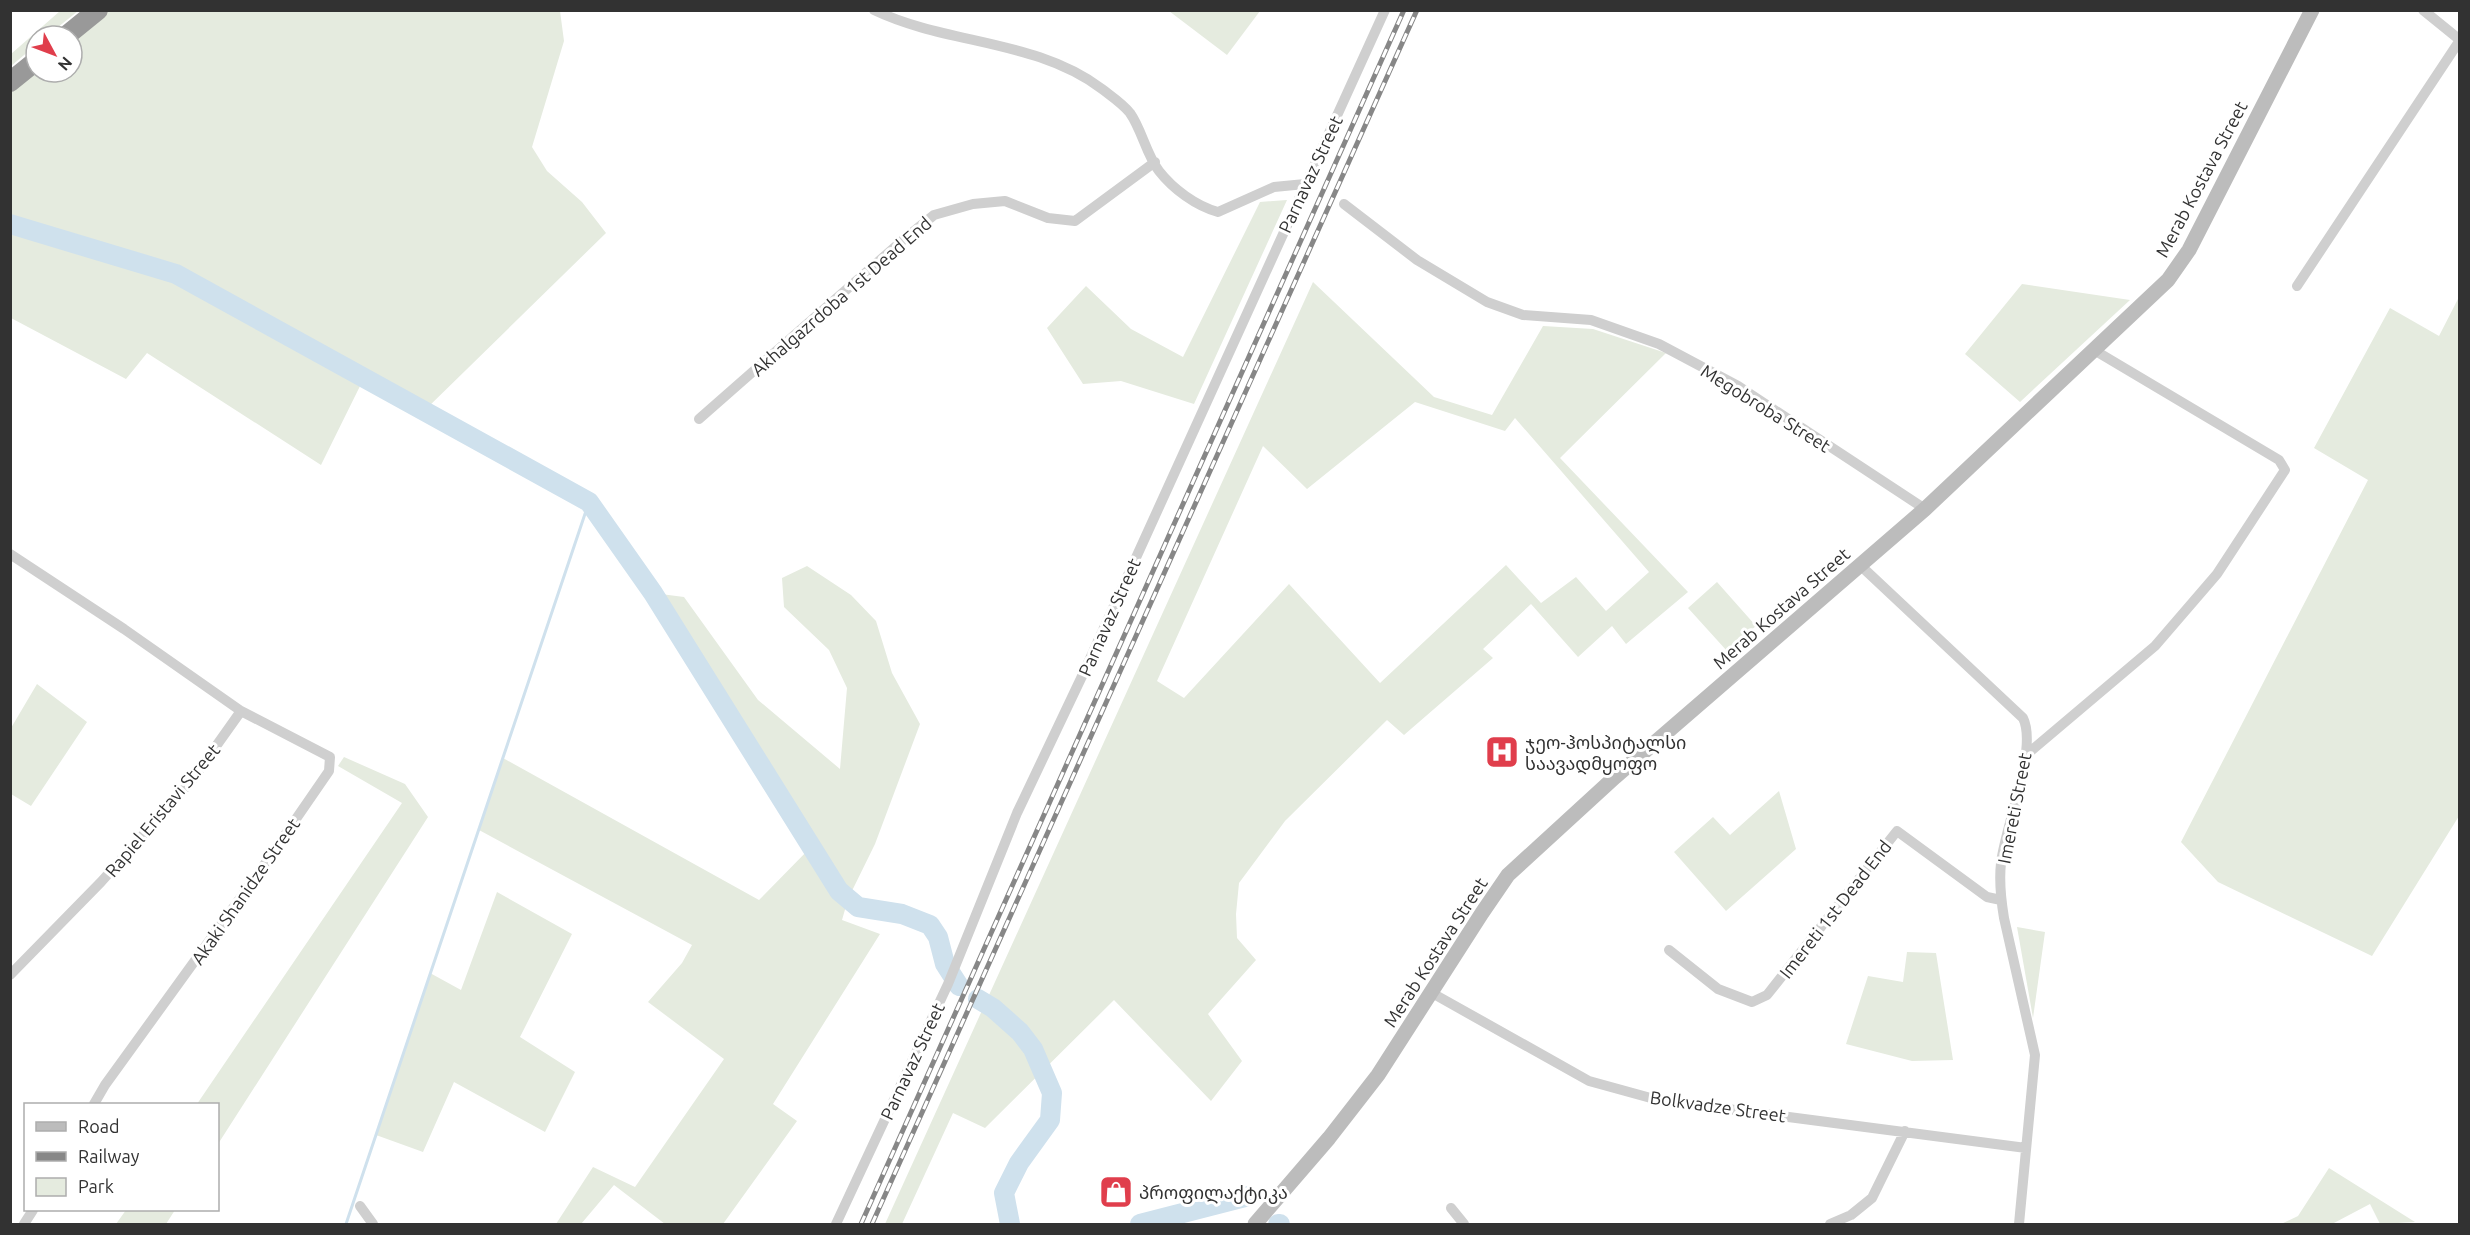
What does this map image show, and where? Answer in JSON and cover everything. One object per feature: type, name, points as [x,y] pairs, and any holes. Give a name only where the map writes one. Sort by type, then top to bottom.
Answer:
[{"type":"highway","points":[[81,24],[98,10]]},
{"type":"highway","points":[[10,82],[24,71]]},
{"type":"main road","name":"Merab Kostava Street","points":[[1255,1224],[1329,1138],[1378,1075],[1508,875],[1615,777],[1925,510],[2168,280],[2189,250],[2312,10]]},
{"type":"street","points":[[874,10],[899,22],[1040,56],[1073,71],[1101,89],[1130,113],[1159,170],[1201,207],[1218,212],[1274,187],[1305,184]]},
{"type":"street","name":"Parnavaz Street","points":[[836,1224],[948,984],[1017,813],[1084,672],[1385,10]]},
{"type":"street","points":[[2297,286],[2460,40],[2423,10]]},
{"type":"street","name":"Akhalgazrdoba 1st Dead End","points":[[699,419],[934,215],[973,204],[1005,201],[1048,218],[1075,221],[1155,162]]},
{"type":"street","name":"Megobroba Street","points":[[1344,204],[1417,260],[1487,302],[1523,315],[1591,320],[1669,349],[1738,386],[1925,510]]},
{"type":"street","points":[[2026,755],[2155,646],[2217,574],[2285,470],[2279,460],[2094,351]]},
{"type":"street","points":[[10,554],[124,629],[241,711]]},
{"type":"street","name":"Imereti Street","points":[[1861,566],[2023,718],[2028,728],[2026,755],[2001,863],[2001,900],[2035,1055],[2019,1224]]},
{"type":"street","name":"Rapiel Eristavi Street","points":[[10,975],[101,882],[192,780],[241,711]]},
{"type":"street","name":"Akaki Shanidze Street","points":[[95,1103],[105,1085],[329,771],[330,757],[241,711]]},
{"type":"street","name":"Imereti 1st Dead End","points":[[1669,950],[1718,989],[1752,1002],[1767,995],[1897,831],[1987,897],[2001,900]]},
{"type":"street","name":"Bolkvadze Street","points":[[1432,993],[1589,1081],[1658,1100],[2026,1148]]},
{"type":"street","points":[[1830,1224],[1851,1215],[1872,1198],[1905,1131]]},
{"type":"street","points":[[360,1206],[373,1224]]},
{"type":"street","points":[[1451,1208],[1464,1224]]},
{"type":"street","points":[[24,1224],[32,1211]]},
{"type":"green space","points":[[1260,10],[1227,55],[1169,11]]},
{"type":"green space","points":[[60,11],[78,11],[62,24],[45,24]]},
{"type":"green space","points":[[105,11],[560,11],[564,41],[532,147],[547,171],[582,202],[606,233],[424,411],[364,378],[321,465],[147,353],[126,379],[11,318],[11,88],[24,80],[24,84],[84,84],[84,28]]},
{"type":"green space","points":[[24,43],[24,55],[11,66],[11,54]]},
{"type":"green space","points":[[1287,200],[1194,404],[1121,381],[1083,384],[1047,328],[1086,286],[1131,329],[1183,357],[1260,202]]},
{"type":"green space","points":[[1313,282],[1434,397],[1492,415],[1543,326],[1593,329],[1666,353],[1560,458],[1688,592],[1626,644],[1612,626],[1578,657],[1531,604],[1483,649],[1493,658],[1404,735],[1387,720],[1285,821],[1239,883],[1236,914],[1237,938],[1256,960],[1208,1014],[1242,1061],[1211,1101],[1114,1000],[985,1128],[953,1113],[902,1224],[885,1224]],"holes":[[[1415,402],[1505,431],[1515,418],[1649,572],[1606,611],[1576,577],[1541,603],[1506,565],[1380,683],[1289,584],[1184,698],[1157,681],[1263,446],[1307,489]]]},
{"type":"green space","points":[[2022,284],[2130,300],[2020,402],[1965,354]]},
{"type":"green space","points":[[2459,297],[2459,816],[2372,956],[2218,882],[2181,842],[2368,480],[2314,448],[2390,308],[2439,336]]},
{"type":"green space","points":[[807,566],[851,595],[876,621],[892,673],[920,724],[875,844],[848,899],[842,920],[880,934],[773,1104],[797,1121],[723,1224],[665,1224],[614,1185],[581,1224],[556,1224],[593,1167],[635,1187],[724,1059],[648,1002],[682,963],[692,945],[479,830],[503,758],[759,900],[811,847],[653,593],[684,597],[758,700],[840,769],[847,688],[829,650],[784,607],[782,578]]},
{"type":"green space","points":[[1717,582],[1756,626],[1727,651],[1688,608]]},
{"type":"green space","points":[[37,684],[87,722],[31,806],[11,794],[11,728]]},
{"type":"green space","points":[[344,757],[405,784],[428,817],[219,1142],[219,1103],[198,1103],[402,803],[338,766]]},
{"type":"green space","points":[[1779,791],[1796,849],[1726,911],[1674,852],[1713,817],[1730,835]]},
{"type":"green space","points":[[497,892],[572,934],[520,1037],[575,1072],[545,1132],[454,1082],[423,1152],[376,1135],[430,973],[461,990]]},
{"type":"green space","points":[[2017,927],[2045,932],[2033,1018]]},
{"type":"green space","points":[[1907,952],[1936,953],[1953,1060],[1912,1061],[1846,1044],[1868,976],[1903,982]]},
{"type":"green space","points":[[2329,1168],[2415,1222],[2380,1224],[2370,1204],[2332,1224],[2281,1224],[2298,1216]]},
{"type":"green space","points":[[125,1211],[174,1211],[166,1224],[116,1224]]},
{"type":"waterway","points":[[10,224],[176,274],[589,502],[653,593],[839,891],[858,907],[902,914],[930,925],[938,937],[945,964],[959,986]]},
{"type":"waterway","points":[[346,1224],[589,502]]},
{"type":"waterway","points":[[978,999],[993,1008],[1020,1032],[1033,1049],[1052,1093],[1050,1120],[1019,1163],[1004,1193],[1010,1224]]},
{"type":"waterway","points":[[1140,1224],[1249,1196]]},
{"type":"railway","points":[[861,1224],[1404,10]]},
{"type":"railway","points":[[872,1224],[1417,10]]},
{"type":"place","name":"ჯეო-ჰოსპიტალსი საავადმყოფო","points":[[1502,752]]},
{"type":"place","name":"პროფილაქტიკა","points":[[1116,1192]]}]
